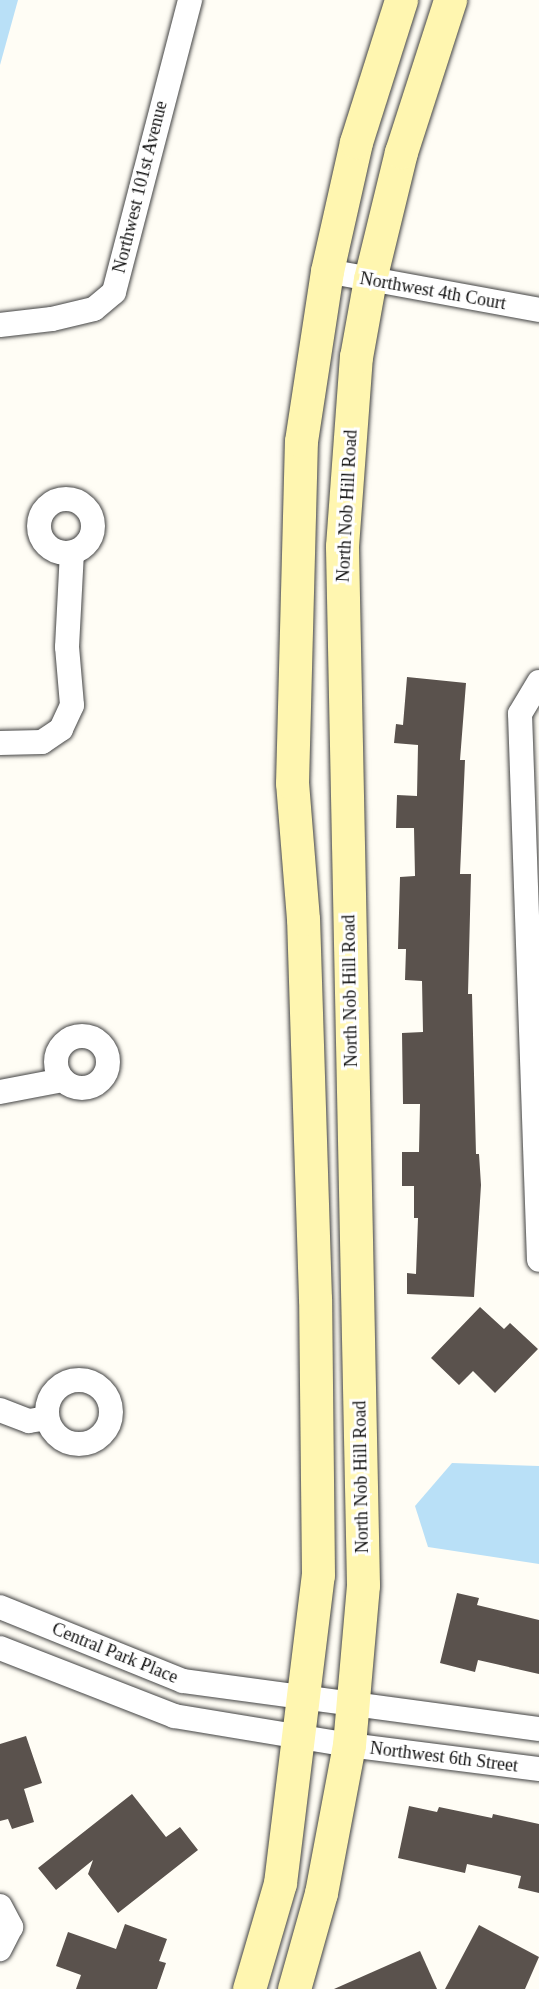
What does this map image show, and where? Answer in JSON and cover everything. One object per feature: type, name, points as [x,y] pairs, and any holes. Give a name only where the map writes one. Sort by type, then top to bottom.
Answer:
[{"type":"main road","points":[[249,1989],[280,1883],[300,1737],[318,1575],[315,1299],[303,920],[292,783],[301,441],[327,271],[357,142],[401,0]]},
{"type":"main road","name":"North Nob Hill Road","points":[[294,1989],[321,1893],[349,1745],[363,1585],[342,546],[356,357],[370,279],[401,152],[450,0]]},
{"type":"street","name":"Northwest 101st Avenue","points":[[0,325],[52,319],[93,309],[114,292],[190,0]]},
{"type":"street","name":"Northwest 4th Court","points":[[327,271],[539,309]]},
{"type":"street","points":[[0,743],[42,742],[61,729],[72,705],[67,648],[72,553]]},
{"type":"street","points":[[539,682],[520,714],[539,1260]]},
{"type":"street","points":[[0,1092],[63,1080]]},
{"type":"street","points":[[0,1410],[29,1421],[47,1419]]},
{"type":"street","name":"Central Park Place","points":[[0,1607],[183,1681],[354,1705]]},
{"type":"street","name":"Central Park Place","points":[[0,1648],[174,1716],[349,1745]]},
{"type":"street","points":[[354,1705],[539,1729]]},
{"type":"street","name":"Northwest 6th Street","points":[[349,1745],[539,1769]]},
{"type":"street","points":[[0,1906],[11,1927],[0,1949]]},
{"type":"water","points":[[0,0],[18,0],[0,65]]},
{"type":"water","points":[[452,1463],[539,1466],[539,1564],[428,1547],[415,1506]]},
{"type":"building","points":[[407,677],[466,683],[460,760],[465,760],[460,874],[471,874],[468,994],[472,994],[476,1154],[479,1154],[481,1185],[474,1297],[407,1294],[407,1273],[416,1274],[418,1218],[414,1218],[414,1186],[402,1186],[402,1152],[419,1152],[420,1104],[403,1104],[402,1033],[423,1032],[422,981],[405,980],[406,949],[398,949],[400,877],[415,876],[414,828],[396,828],[397,795],[417,796],[418,745],[394,743],[396,724],[403,725]]},
{"type":"building","points":[[480,1307],[504,1329],[510,1323],[538,1349],[495,1393],[473,1371],[459,1385],[431,1358]]},
{"type":"building","points":[[457,1593],[479,1598],[477,1605],[539,1620],[539,1674],[478,1660],[475,1672],[440,1663]]},
{"type":"building","points":[[26,1736],[42,1783],[24,1789],[34,1822],[12,1829],[8,1819],[0,1821],[0,1744]]},
{"type":"building","points":[[132,1794],[166,1837],[180,1827],[198,1850],[118,1913],[88,1874],[93,1860],[56,1890],[38,1868]]},
{"type":"building","points":[[409,1806],[437,1812],[439,1807],[492,1818],[493,1814],[539,1824],[539,1893],[518,1888],[521,1876],[467,1864],[465,1873],[398,1858]]},
{"type":"building","points":[[125,1924],[167,1939],[159,1961],[166,1963],[157,1989],[76,1989],[81,1975],[56,1966],[68,1932],[116,1949]]},
{"type":"building","points":[[479,1925],[539,1957],[525,1989],[445,1989]]},
{"type":"building","points":[[420,1951],[437,1989],[334,1989]]}]
